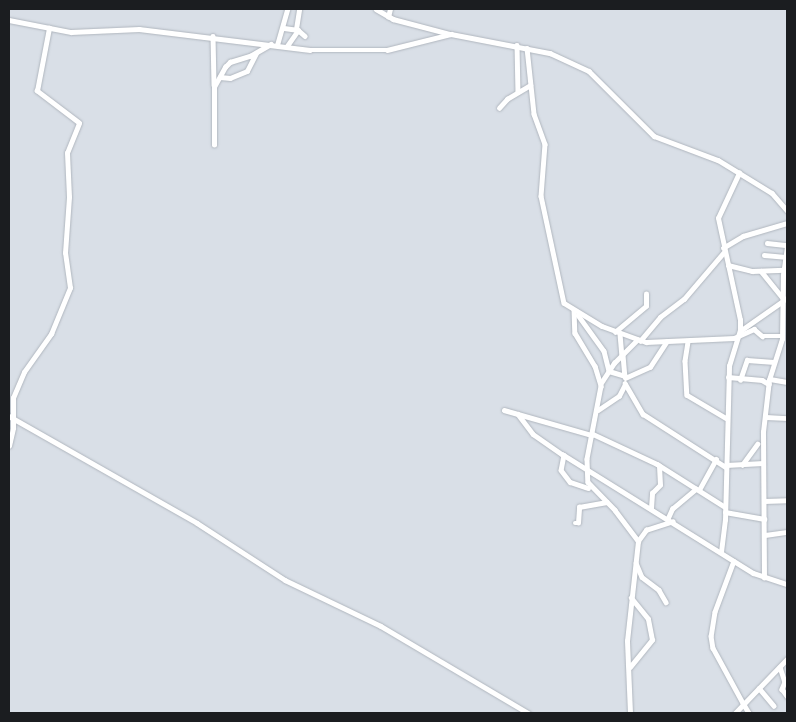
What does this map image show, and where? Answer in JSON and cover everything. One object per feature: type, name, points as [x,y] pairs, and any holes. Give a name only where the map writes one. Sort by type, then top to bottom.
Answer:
[{"type":"street","points":[[277,45],[284,28],[287,9]]},
{"type":"street","points":[[287,46],[297,29],[299,9]]},
{"type":"street","points":[[376,9],[388,17],[451,34],[527,48],[578,63],[616,96],[654,136],[706,154],[772,193],[787,210]]},
{"type":"street","points":[[388,17],[390,9]]},
{"type":"street","points":[[9,20],[73,32],[139,29],[287,46],[377,50],[451,34]]},
{"type":"street","points":[[9,446],[12,398],[24,372],[50,334],[70,289],[65,249],[69,197],[67,153],[80,123],[36,91],[49,28]]},
{"type":"street","points":[[284,28],[297,29],[305,36]]},
{"type":"street","points":[[213,36],[214,145]]},
{"type":"street","points":[[261,42],[262,50]]},
{"type":"street","points":[[214,87],[230,62],[256,53],[271,44]]},
{"type":"street","points":[[517,46],[518,92]]},
{"type":"street","points":[[527,48],[535,119],[545,144],[541,196],[559,290],[564,303],[617,333],[638,340],[688,342],[754,329],[762,336],[784,335]]},
{"type":"street","points":[[220,76],[230,78],[247,71],[256,53]]},
{"type":"street","points":[[499,108],[518,92],[530,85]]},
{"type":"street","points":[[721,552],[725,509],[728,376],[739,333],[739,310],[718,218],[738,173]]},
{"type":"street","points":[[601,383],[622,356],[660,317],[684,299],[724,250],[743,236],[787,223]]},
{"type":"street","points":[[764,578],[763,432],[769,381],[784,335],[785,257],[787,245],[767,243]]},
{"type":"street","points":[[764,255],[785,257]]},
{"type":"street","points":[[728,265],[785,273]]},
{"type":"street","points":[[761,271],[784,299]]},
{"type":"street","points":[[617,333],[646,306],[646,294]]},
{"type":"street","points":[[739,333],[784,299]]},
{"type":"street","points":[[574,310],[589,325],[604,351],[609,371],[625,379]]},
{"type":"street","points":[[574,310],[575,334],[595,366],[601,383],[598,410],[586,467],[591,486],[607,502],[638,541]]},
{"type":"street","points":[[617,333],[625,379],[643,414],[726,466],[763,464]]},
{"type":"street","points":[[598,410],[619,396],[625,379],[650,367],[666,342]]},
{"type":"street","points":[[688,342],[685,361],[687,394],[726,418]]},
{"type":"street","points":[[740,380],[747,360],[774,362]]},
{"type":"street","points":[[728,376],[740,380],[787,382]]},
{"type":"street","points":[[504,410],[592,434],[659,466],[725,509],[764,519]]},
{"type":"street","points":[[518,414],[533,434],[564,455],[673,521],[734,561],[764,578],[787,584]]},
{"type":"street","points":[[10,417],[197,523],[285,580],[381,626],[528,713]]},
{"type":"street","points":[[766,417],[787,418]]},
{"type":"street","points":[[742,465],[757,444]]},
{"type":"street","points":[[564,455],[561,470],[570,482],[588,488]]},
{"type":"street","points":[[668,518],[672,509],[698,490],[716,459]]},
{"type":"street","points":[[651,508],[652,493],[660,485],[659,466]]},
{"type":"street","points":[[764,500],[787,500]]},
{"type":"street","points":[[575,524],[578,523],[579,507],[607,502]]},
{"type":"street","points":[[630,713],[630,667],[627,641],[638,541],[646,530],[673,521]]},
{"type":"street","points":[[765,535],[787,532]]},
{"type":"street","points":[[734,561],[715,612],[711,636],[713,648],[749,713]]},
{"type":"street","points":[[636,563],[642,577],[659,590],[666,602]]},
{"type":"street","points":[[630,667],[652,640],[648,619],[631,596]]},
{"type":"street","points":[[735,713],[787,659]]},
{"type":"street","points":[[780,667],[785,682],[782,689],[787,696]]},
{"type":"street","points":[[759,688],[774,706]]}]
